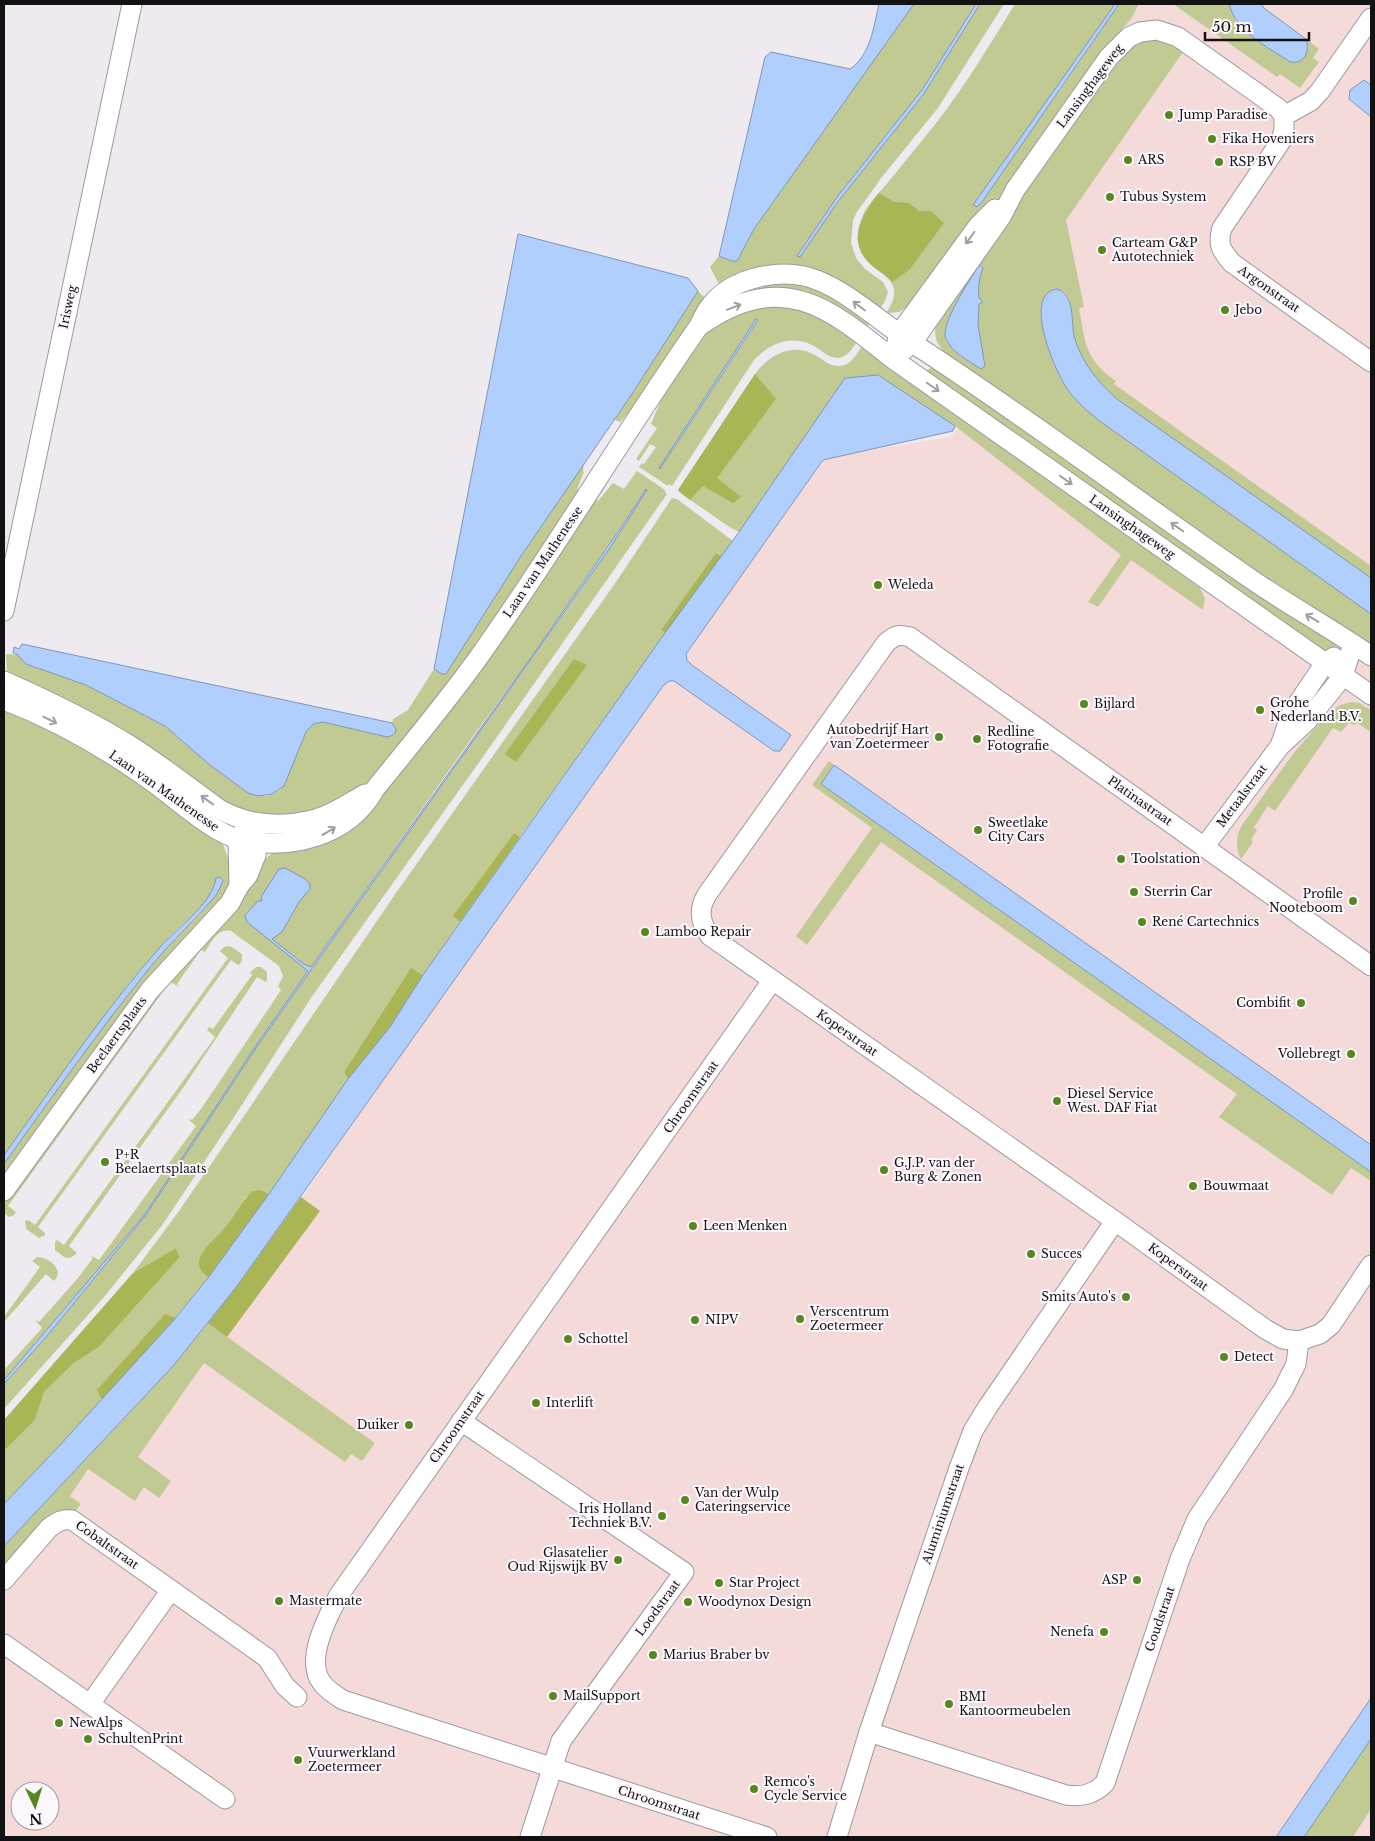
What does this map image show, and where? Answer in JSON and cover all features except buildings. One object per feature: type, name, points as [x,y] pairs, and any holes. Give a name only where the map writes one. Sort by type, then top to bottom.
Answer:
[{"type":"street","name":"Irisweg","points":[[4,611],[132,4]]},
{"type":"street","points":[[1284,116],[1311,101],[1320,92],[1371,18]]},
{"type":"street","name":"Lansinghageweg","points":[[1284,116],[1278,108],[1178,37],[1157,30],[1140,32],[1129,37],[1109,56],[1015,190],[978,226],[893,359],[1371,695]]},
{"type":"street","name":"Argonstraat","points":[[1284,116],[1281,141],[1222,228],[1219,240],[1222,251],[1232,263],[1371,362]]},
{"type":"street","name":"Laan van Mathenesse","points":[[4,700],[82,736],[145,776],[202,820],[228,835],[238,839],[282,844],[320,836],[352,817],[370,798],[375,789],[436,714],[476,660],[557,542],[699,326],[711,304],[726,291],[742,282],[768,275],[803,276],[820,281],[836,289],[906,339]]},
{"type":"street","name":"Laan van Mathenesse","points":[[699,326],[735,305],[772,296],[798,299],[819,307],[865,337],[893,359]]},
{"type":"street","name":"Lansinghageweg","points":[[906,339],[949,367],[1249,578],[1371,656]]},
{"type":"street","name":"Koperstraat","points":[[910,637],[895,636],[886,643],[702,902],[700,911],[701,921],[710,936],[772,981],[1115,1221],[1265,1329],[1283,1339],[1299,1341]]},
{"type":"street","name":"Platinastraat","points":[[910,637],[1371,966]]},
{"type":"street","name":"Metaalstraat","points":[[1280,746],[1292,712],[1325,663],[1354,644]]},
{"type":"street","name":"Metaalstraat","points":[[1204,847],[1280,746],[1307,721],[1343,676],[1354,644]]},
{"type":"street","name":"Laan van Mathenesse","points":[[4,681],[58,704],[90,722],[133,747],[219,809],[234,817],[250,822],[272,826],[317,819],[340,809],[375,789]]},
{"type":"street","points":[[239,886],[238,839],[250,822]]},
{"type":"street","points":[[250,822],[258,842]]},
{"type":"street","name":"Beelaertsplaats","points":[[4,1191],[150,990],[223,912],[248,875],[256,854],[258,842]]},
{"type":"street","name":"Chroomstraat","points":[[767,1837],[343,1700],[330,1692],[320,1682],[316,1669],[316,1654],[320,1635],[339,1595],[772,981]]},
{"type":"street","name":"Aluminiumstraat","points":[[837,1837],[955,1477],[973,1431],[1115,1221]]},
{"type":"street","points":[[1299,1341],[1320,1334],[1330,1325],[1371,1265]]},
{"type":"street","name":"Goudstraat","points":[[870,1732],[1066,1795],[1078,1796],[1098,1790],[1104,1783],[1180,1559],[1197,1520],[1283,1390],[1296,1364],[1299,1341]]},
{"type":"street","name":"Loodstraat","points":[[461,1421],[684,1572],[561,1741],[552,1768]]},
{"type":"street","name":"Cobaltstraat","points":[[4,1580],[49,1528],[64,1519],[72,1520],[267,1658],[285,1686],[297,1697]]},
{"type":"street","points":[[90,1704],[170,1590]]},
{"type":"street","points":[[4,1644],[225,1799]]},
{"type":"street","points":[[530,1837],[552,1768]]},
{"type":"shaded area","points":[[1110,4],[1371,4],[1371,1837],[4,1837],[4,1555],[240,1287],[478,943],[826,457],[951,437],[1000,370],[978,190]]},
{"type":"green space","points":[[914,4],[976,4],[922,90],[837,197],[797,256],[878,150],[923,95],[980,4],[1004,4],[938,108],[882,177],[853,220],[851,243],[856,258],[865,269],[883,282],[888,292],[878,312],[833,281],[726,285],[722,282],[719,284],[710,267],[719,256],[737,261],[754,229]]},
{"type":"green space","points":[[1015,4],[1115,4],[974,206],[1061,89],[1119,4],[1139,4],[1131,19],[1087,75],[1001,197],[910,305],[899,312],[886,313],[894,298],[893,286],[887,277],[861,251],[858,238],[863,215],[871,202],[933,127],[955,97]]},
{"type":"green space","points":[[1173,4],[1229,4],[1236,22],[1251,35],[1308,44],[1306,39],[1319,49],[1313,58],[1319,62],[1300,88],[1280,74],[1277,77]]},
{"type":"green space","points":[[1145,40],[1156,40],[1183,52],[1066,220],[1084,307],[1079,308],[1088,349],[1098,366],[1116,381],[1114,384],[1371,566],[1371,578],[1117,399],[1096,378],[1080,353],[1074,334],[1069,298],[1063,291],[1058,290],[1048,293],[1042,303],[1043,329],[1052,358],[1069,391],[1108,427],[1371,614],[1371,649],[1279,589],[945,353],[936,339],[935,329],[939,312],[1119,57],[1135,44]]},
{"type":"green space","points":[[879,193],[894,202],[909,203],[919,211],[931,211],[944,223],[909,270],[892,282],[868,262],[858,244],[858,235],[863,217]]},
{"type":"green space","points":[[775,281],[802,283],[835,294],[872,321],[866,328],[828,301],[804,293],[720,303],[730,295]]},
{"type":"green space","points":[[698,291],[707,300],[647,391],[620,422],[614,419]]},
{"type":"green space","points":[[779,305],[811,311],[858,340],[852,350],[838,358],[827,355],[806,342],[798,341],[782,342],[760,354],[754,360],[672,486],[669,484],[668,486],[639,467],[642,463],[644,464],[656,447],[650,444],[639,461],[636,459],[657,428],[651,424],[664,393],[697,342],[716,325],[746,310]],"holes":[[[756,319],[758,321],[660,469]]]},
{"type":"green space","points":[[864,343],[1149,546],[1169,565],[1200,588],[1205,598],[1203,610],[1131,560],[1098,607],[1088,602],[1121,555],[955,426],[878,375],[845,378],[739,532],[680,493],[678,490],[755,374],[767,361],[782,352],[798,350],[806,351],[830,364],[842,366],[852,360]]},
{"type":"green space","points":[[937,365],[1196,553],[1339,644],[1325,653],[925,371]]},
{"type":"green space","points":[[755,374],[776,399],[717,478],[741,497],[733,503],[703,486],[690,500],[678,490]]},
{"type":"green space","points":[[584,463],[584,472],[577,489],[581,491],[481,641],[427,715],[364,788],[310,817],[236,813],[7,673],[6,654],[18,655],[26,664],[86,685],[165,726],[210,765],[248,793],[267,796],[280,790],[306,732],[313,724],[323,722],[387,737],[394,725],[392,723],[393,719],[408,710],[434,669],[442,674]]},
{"type":"green space","points":[[637,471],[665,490],[667,494],[311,998],[163,1224],[104,1297],[4,1409],[4,1384],[47,1336],[146,1215],[258,1045],[571,604],[647,490],[544,639],[469,742],[257,1044],[145,1214],[4,1380],[4,1370],[42,1328],[35,1320],[39,1322],[78,1278],[93,1258],[90,1255],[99,1260],[196,1126],[188,1119],[192,1120],[201,1109],[281,990],[278,986],[283,976],[279,966],[231,931],[218,934],[205,952],[201,950],[177,984],[179,987],[170,982],[8,1206],[16,1212],[14,1215],[9,1217],[4,1213],[4,1203],[152,998],[266,858],[274,852],[330,836],[594,498],[598,501],[613,483],[624,489]]},
{"type":"green space","points":[[672,498],[677,499],[733,541],[722,556],[717,553],[661,630],[665,633],[520,837],[514,833],[454,916],[460,922],[423,975],[411,969],[344,1072],[348,1079],[269,1194],[261,1190],[246,1197],[223,1231],[203,1253],[203,1274],[208,1278],[134,1365],[4,1504],[4,1451],[35,1420],[44,1392],[74,1363],[99,1347],[180,1257],[176,1248],[133,1273],[179,1211],[396,893],[616,582]]},
{"type":"green space","points":[[716,553],[722,556],[665,633],[661,630]]},
{"type":"green space","points":[[574,659],[587,665],[516,762],[505,754]]},
{"type":"green space","points":[[1352,702],[1359,703],[1371,710],[1371,732],[1357,723],[1354,725],[1349,723],[1341,732],[1333,728],[1275,811],[1268,806],[1254,827],[1257,830],[1251,840],[1253,842],[1241,859],[1237,842],[1238,833],[1242,825],[1293,754],[1327,714],[1340,705]]},
{"type":"green space","points":[[4,707],[110,759],[221,839],[233,872],[222,898],[4,1178],[4,1164],[96,1036],[154,962],[209,904],[223,882],[215,886],[196,912],[170,936],[129,983],[4,1155]]},
{"type":"green space","points":[[829,761],[834,765],[821,784],[1371,1172],[1371,1181],[1351,1168],[1332,1195],[1219,1117],[1237,1094],[881,842],[807,945],[796,936],[872,828],[812,785]]},
{"type":"green space","points":[[514,833],[520,837],[460,922],[453,916]]},
{"type":"green space","points":[[230,946],[242,954],[240,964],[238,965],[231,960],[38,1227],[45,1233],[45,1235],[39,1238],[26,1229],[25,1221],[28,1220],[35,1225],[228,958],[220,951],[224,947]]},
{"type":"green space","points":[[256,967],[261,967],[267,972],[267,981],[257,977],[183,1088],[69,1246],[76,1254],[70,1258],[64,1257],[55,1250],[55,1242],[57,1240],[64,1245],[215,1037],[207,1030],[209,1027],[213,1029],[252,975],[250,972]]},
{"type":"green space","points":[[411,968],[423,975],[390,1027],[348,1079],[344,1072]]},
{"type":"green space","points":[[261,1190],[269,1194],[208,1278],[200,1267],[199,1262],[202,1253],[226,1226],[248,1195],[253,1191]]},
{"type":"green space","points":[[301,1197],[320,1211],[227,1337],[208,1323]]},
{"type":"green space","points":[[176,1248],[180,1257],[99,1347],[74,1363],[44,1392],[35,1420],[4,1451],[4,1420],[133,1273]]},
{"type":"green space","points":[[37,1257],[46,1259],[54,1265],[58,1273],[57,1277],[54,1281],[46,1274],[4,1322],[4,1317],[40,1267],[32,1261]]},
{"type":"green space","points":[[165,1314],[176,1318],[102,1400],[97,1390]]},
{"type":"green space","points":[[208,1323],[375,1443],[362,1461],[351,1454],[345,1462],[204,1363],[138,1457],[171,1481],[159,1498],[144,1487],[135,1501],[88,1469],[70,1496],[81,1504],[74,1513],[60,1511],[4,1568],[4,1546],[174,1365]]},
{"type":"green space","points":[[1371,1739],[1371,1809],[1353,1837],[1304,1837]]},
{"type":"water","points":[[879,4],[914,4],[754,229],[737,261],[731,261],[719,256],[765,57],[771,52],[850,69],[867,49]]},
{"type":"water","points":[[976,4],[980,4],[923,95],[837,203],[800,257],[797,256],[837,197],[922,90]]},
{"type":"water","points":[[1115,4],[1119,4],[982,202],[977,207],[973,205]]},
{"type":"water","points":[[1229,4],[1261,4],[1306,39],[1307,53],[1303,59],[1290,62],[1254,38],[1238,23]]},
{"type":"water","points":[[1364,80],[1371,85],[1371,117],[1349,99],[1350,90]]},
{"type":"water","points":[[518,234],[688,278],[698,291],[632,394],[521,556],[446,674],[442,674],[434,669]]},
{"type":"water","points":[[979,265],[983,268],[980,279],[979,298],[983,302],[979,304],[978,325],[985,366],[981,369],[952,348],[946,339],[945,332],[951,313]]},
{"type":"water","points":[[1057,289],[1067,296],[1071,309],[1074,336],[1081,354],[1103,386],[1117,399],[1371,578],[1371,614],[1108,427],[1077,401],[1068,390],[1056,368],[1044,335],[1041,319],[1042,305],[1047,294]]},
{"type":"water","points":[[756,319],[758,320],[660,469],[659,468]]},
{"type":"water","points":[[878,375],[955,426],[953,431],[823,460],[686,654],[687,660],[693,666],[791,735],[780,751],[774,751],[674,681],[669,681],[663,686],[237,1286],[174,1365],[4,1546],[4,1504],[173,1321],[208,1278],[269,1194],[348,1079],[390,1027],[423,975],[665,633],[739,532],[845,378]]},
{"type":"water","points":[[646,489],[612,545],[258,1045],[146,1215],[47,1336],[4,1384],[4,1380],[145,1214],[257,1044],[308,971],[247,922],[245,915],[258,901],[262,901],[261,897],[279,869],[285,868],[305,879],[310,884],[310,889],[299,902],[282,932],[272,939],[304,964],[311,967],[544,639]]},
{"type":"water","points":[[22,644],[392,723],[396,729],[395,733],[387,737],[323,722],[313,724],[306,732],[284,786],[272,794],[258,796],[248,793],[210,765],[165,726],[86,685],[26,664],[18,655],[13,653],[14,647],[19,649]]},
{"type":"water","points":[[834,765],[1371,1145],[1371,1172],[821,784]]},
{"type":"water","points":[[220,877],[223,881],[217,894],[160,956],[133,989],[76,1063],[4,1164],[4,1155],[100,1021],[162,945],[202,905],[214,887],[216,878]]},
{"type":"water","points":[[1371,1698],[1371,1739],[1304,1837],[1276,1837]]},
{"type":"place","name":"Jump Paradise","points":[[1169,115]]},
{"type":"place","name":"Fika Hoveniers","points":[[1212,139]]},
{"type":"place","name":"ARS","points":[[1128,160]]},
{"type":"place","name":"RSP BV","points":[[1219,162]]},
{"type":"place","name":"Tubus System","points":[[1110,197]]},
{"type":"place","name":"Carteam G&P Autotechniek","points":[[1102,250]]},
{"type":"place","name":"Jebo","points":[[1225,310]]},
{"type":"place","name":"Weleda","points":[[878,585]]},
{"type":"place","name":"Bijlard","points":[[1084,704]]},
{"type":"place","name":"Grohe Nederland B.V.","points":[[1260,710]]},
{"type":"place","name":"Autobedrijf Hart van Zoetermeer","points":[[939,737]]},
{"type":"place","name":"Redline Fotografie","points":[[977,739]]},
{"type":"place","name":"Sweetlake City Cars","points":[[978,830]]},
{"type":"place","name":"Toolstation","points":[[1121,859]]},
{"type":"place","name":"Sterrin Car","points":[[1134,892]]},
{"type":"place","name":"Profile Nooteboom","points":[[1353,901]]},
{"type":"place","name":"René Cartechnics","points":[[1142,922]]},
{"type":"place","name":"Lamboo Repair","points":[[645,932]]},
{"type":"place","name":"Combifit","points":[[1301,1003]]},
{"type":"place","name":"Vollebregt","points":[[1351,1054]]},
{"type":"place","name":"Diesel Service West. DAF Fiat","points":[[1057,1101]]},
{"type":"place","name":"P+R Beelaertsplaats","points":[[105,1162]]},
{"type":"place","name":"G.J.P. van der Burg & Zonen","points":[[884,1170]]},
{"type":"place","name":"Bouwmaat","points":[[1193,1186]]},
{"type":"place","name":"Leen Menken","points":[[693,1226]]},
{"type":"place","name":"Succes","points":[[1031,1254]]},
{"type":"place","name":"Smits Auto's","points":[[1126,1297]]},
{"type":"place","name":"Verscentrum Zoetermeer","points":[[800,1319]]},
{"type":"place","name":"NIPV","points":[[695,1320]]},
{"type":"place","name":"Schottel","points":[[568,1339]]},
{"type":"place","name":"Detect","points":[[1224,1357]]},
{"type":"place","name":"Interlift","points":[[536,1403]]},
{"type":"place","name":"Duiker","points":[[409,1425]]},
{"type":"place","name":"Van der Wulp Cateringservice","points":[[685,1500]]},
{"type":"place","name":"Iris Holland Techniek B.V.","points":[[662,1516]]},
{"type":"place","name":"Glasatelier Oud Rijswijk BV","points":[[618,1560]]},
{"type":"place","name":"ASP","points":[[1137,1580]]},
{"type":"place","name":"Star Project","points":[[719,1583]]},
{"type":"place","name":"Mastermate","points":[[279,1601]]},
{"type":"place","name":"Woodynox Design","points":[[688,1602]]},
{"type":"place","name":"Nenefa","points":[[1104,1632]]},
{"type":"place","name":"Marius Braber bv","points":[[653,1655]]},
{"type":"place","name":"MailSupport","points":[[553,1696]]},
{"type":"place","name":"BMI Kantoormeubelen","points":[[949,1704]]},
{"type":"place","name":"NewAlps","points":[[59,1723]]},
{"type":"place","name":"SchultenPrint","points":[[88,1739]]},
{"type":"place","name":"Vuurwerkland Zoetermeer","points":[[298,1760]]},
{"type":"place","name":"Remco's Cycle Service","points":[[754,1789]]}]
